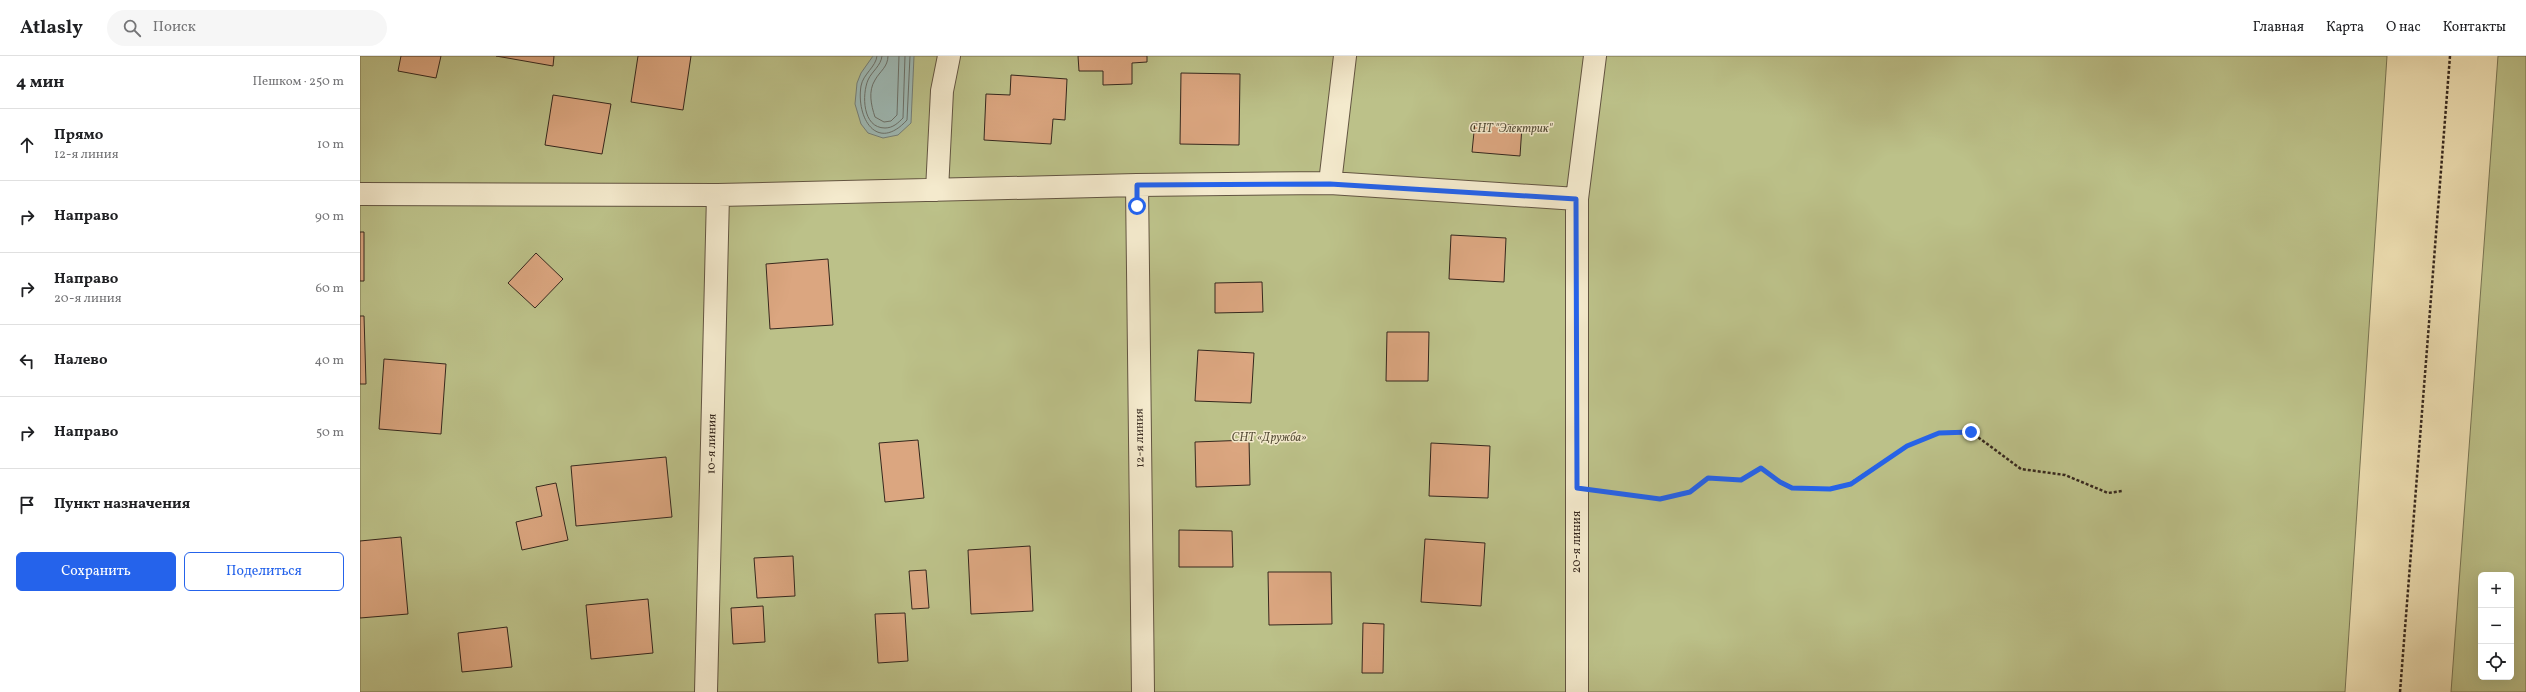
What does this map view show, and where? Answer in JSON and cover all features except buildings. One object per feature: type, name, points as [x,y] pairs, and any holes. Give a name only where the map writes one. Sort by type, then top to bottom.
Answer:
[{"type":"street","points":[[937,190],[942,91],[949,56]]},
{"type":"street","points":[[1330,184],[1345,56]]},
{"type":"street","name":"20-я линия","points":[[1577,692],[1576,199],[1595,56]]},
{"type":"street","points":[[360,194],[718,195],[1137,185],[1330,184],[1576,199]]},
{"type":"street","name":"12-я линия","points":[[1137,185],[1143,692]]},
{"type":"street","name":"10-я линия","points":[[706,692],[718,195]]},
{"type":"path","points":[[2400,692],[2450,56]]},
{"type":"path","points":[[1577,488],[1660,499],[1690,492],[1708,478],[1741,480],[1761,468],[1780,482],[1792,488],[1830,489],[1851,484],[1907,446],[1939,433],[1971,432],[2021,469],[2065,475],[2108,493],[2122,491]]},
{"type":"green space","points":[[360,56],[2387,56],[2345,692],[360,692]]},
{"type":"green space","points":[[2498,56],[2526,56],[2526,692],[2451,692]]},
{"type":"water","points":[[873,56],[914,56],[911,123],[898,135],[883,138],[868,133],[861,124],[855,104],[857,83],[861,73]]},
{"type":"route","points":[[1137,206],[1137,185],[1330,184],[1576,199],[1577,488],[1660,499],[1690,492],[1708,478],[1741,480],[1761,468],[1780,482],[1792,488],[1830,489],[1851,484],[1907,446],[1939,433],[1971,432]]},
{"type":"park label","name":"СНТ \"Электрик\"","points":[[1511,129]]},
{"type":"park label","name":"СНТ «Дружба»","points":[[1269,438]]}]
